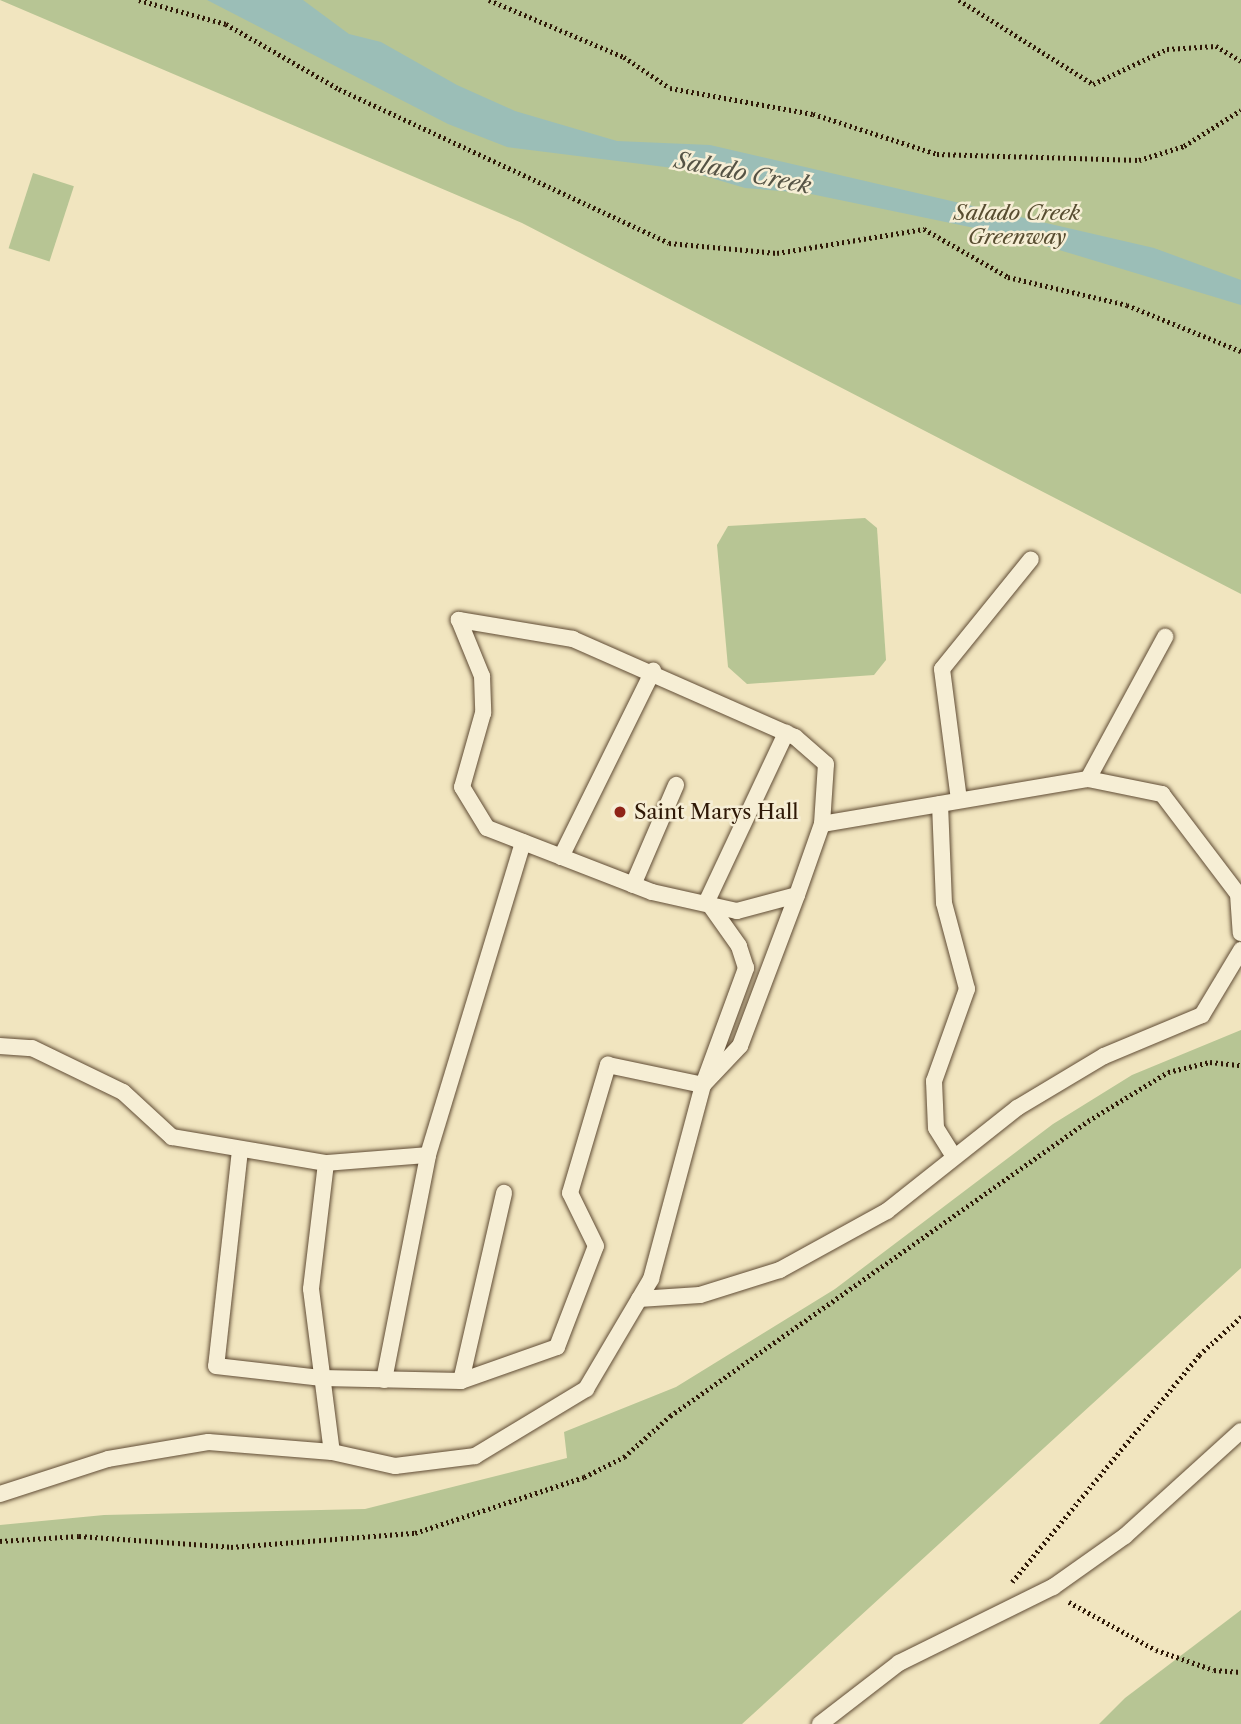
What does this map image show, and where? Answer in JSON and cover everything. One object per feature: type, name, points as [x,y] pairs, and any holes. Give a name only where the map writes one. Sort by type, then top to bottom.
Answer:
[{"type":"lane","points":[[959,800],[942,669],[1031,559]]},
{"type":"lane","points":[[704,1085],[740,1046],[797,895],[822,824],[825,764],[786,733],[653,671],[573,639],[459,620],[482,676],[483,713],[462,787],[486,828],[633,885],[706,901],[737,911],[797,895]]},
{"type":"lane","points":[[1088,779],[1166,638]]},
{"type":"lane","points":[[561,857],[653,671]]},
{"type":"lane","points":[[706,901],[786,733]]},
{"type":"lane","points":[[822,824],[1088,779],[1162,794],[1238,894],[1241,933]]},
{"type":"lane","points":[[633,885],[676,785]]},
{"type":"lane","points":[[940,804],[944,903],[967,989],[934,1081],[936,1128],[954,1157]]},
{"type":"lane","points":[[384,1380],[428,1155],[523,842]]},
{"type":"lane","points":[[0,1494],[108,1459],[208,1443],[332,1452],[395,1466],[475,1456],[586,1389],[651,1279],[704,1085],[746,968],[739,946],[706,901]]},
{"type":"lane","points":[[639,1298],[700,1295],[779,1270],[887,1210],[1017,1108],[1104,1056],[1202,1015],[1241,950]]},
{"type":"lane","points":[[0,1046],[32,1048],[122,1092],[172,1137],[326,1163],[428,1155]]},
{"type":"lane","points":[[240,1150],[216,1366],[322,1378],[461,1381],[557,1347],[596,1246],[570,1193],[608,1065],[704,1085]]},
{"type":"lane","points":[[326,1163],[311,1289],[332,1452]]},
{"type":"lane","points":[[461,1381],[504,1193]]},
{"type":"lane","points":[[820,1724],[899,1663],[1042,1592],[1125,1536],[1241,1431]]},
{"type":"path","points":[[139,0],[226,24],[339,89],[669,243],[777,253],[924,229],[1008,277],[1127,305],[1241,351]]},
{"type":"path","points":[[489,0],[624,57],[670,88],[813,114],[937,154],[1139,160],[1184,146],[1241,110]]},
{"type":"path","points":[[959,0],[1093,84],[1167,49],[1216,46],[1241,61]]},
{"type":"path","points":[[0,1541],[79,1536],[232,1547],[415,1533],[584,1477],[624,1457],[670,1416],[1088,1121],[1168,1072],[1210,1062],[1241,1065]]},
{"type":"path","points":[[1008,1586],[1199,1355],[1241,1317]]},
{"type":"path","points":[[1042,1592],[1087,1609],[1156,1650],[1214,1670],[1241,1672]]},
{"type":"green space","name":"Salado Creek Greenway","points":[[0,0],[1241,0],[1241,594],[522,223]]},
{"type":"green space","points":[[33,173],[74,186],[49,261],[9,248]]},
{"type":"green space","points":[[865,518],[877,528],[886,660],[874,675],[747,684],[728,667],[717,545],[728,526]]},
{"type":"green space","points":[[1241,1030],[1241,1268],[742,1724],[0,1724],[0,1525],[104,1515],[365,1509],[567,1458],[564,1432],[676,1387],[835,1289],[1053,1124],[1132,1075]]},
{"type":"green space","points":[[1241,1610],[1241,1724],[1099,1724],[1125,1698]]},
{"type":"water","name":"Salado Creek","points":[[207,0],[303,0],[349,34],[381,42],[457,85],[515,111],[617,141],[710,145],[1154,248],[1241,280],[1241,305],[1013,236],[806,193],[745,188],[681,169],[507,147],[448,124]]},
{"type":"place","name":"Saint Marys Hall","points":[[620,812]]}]
